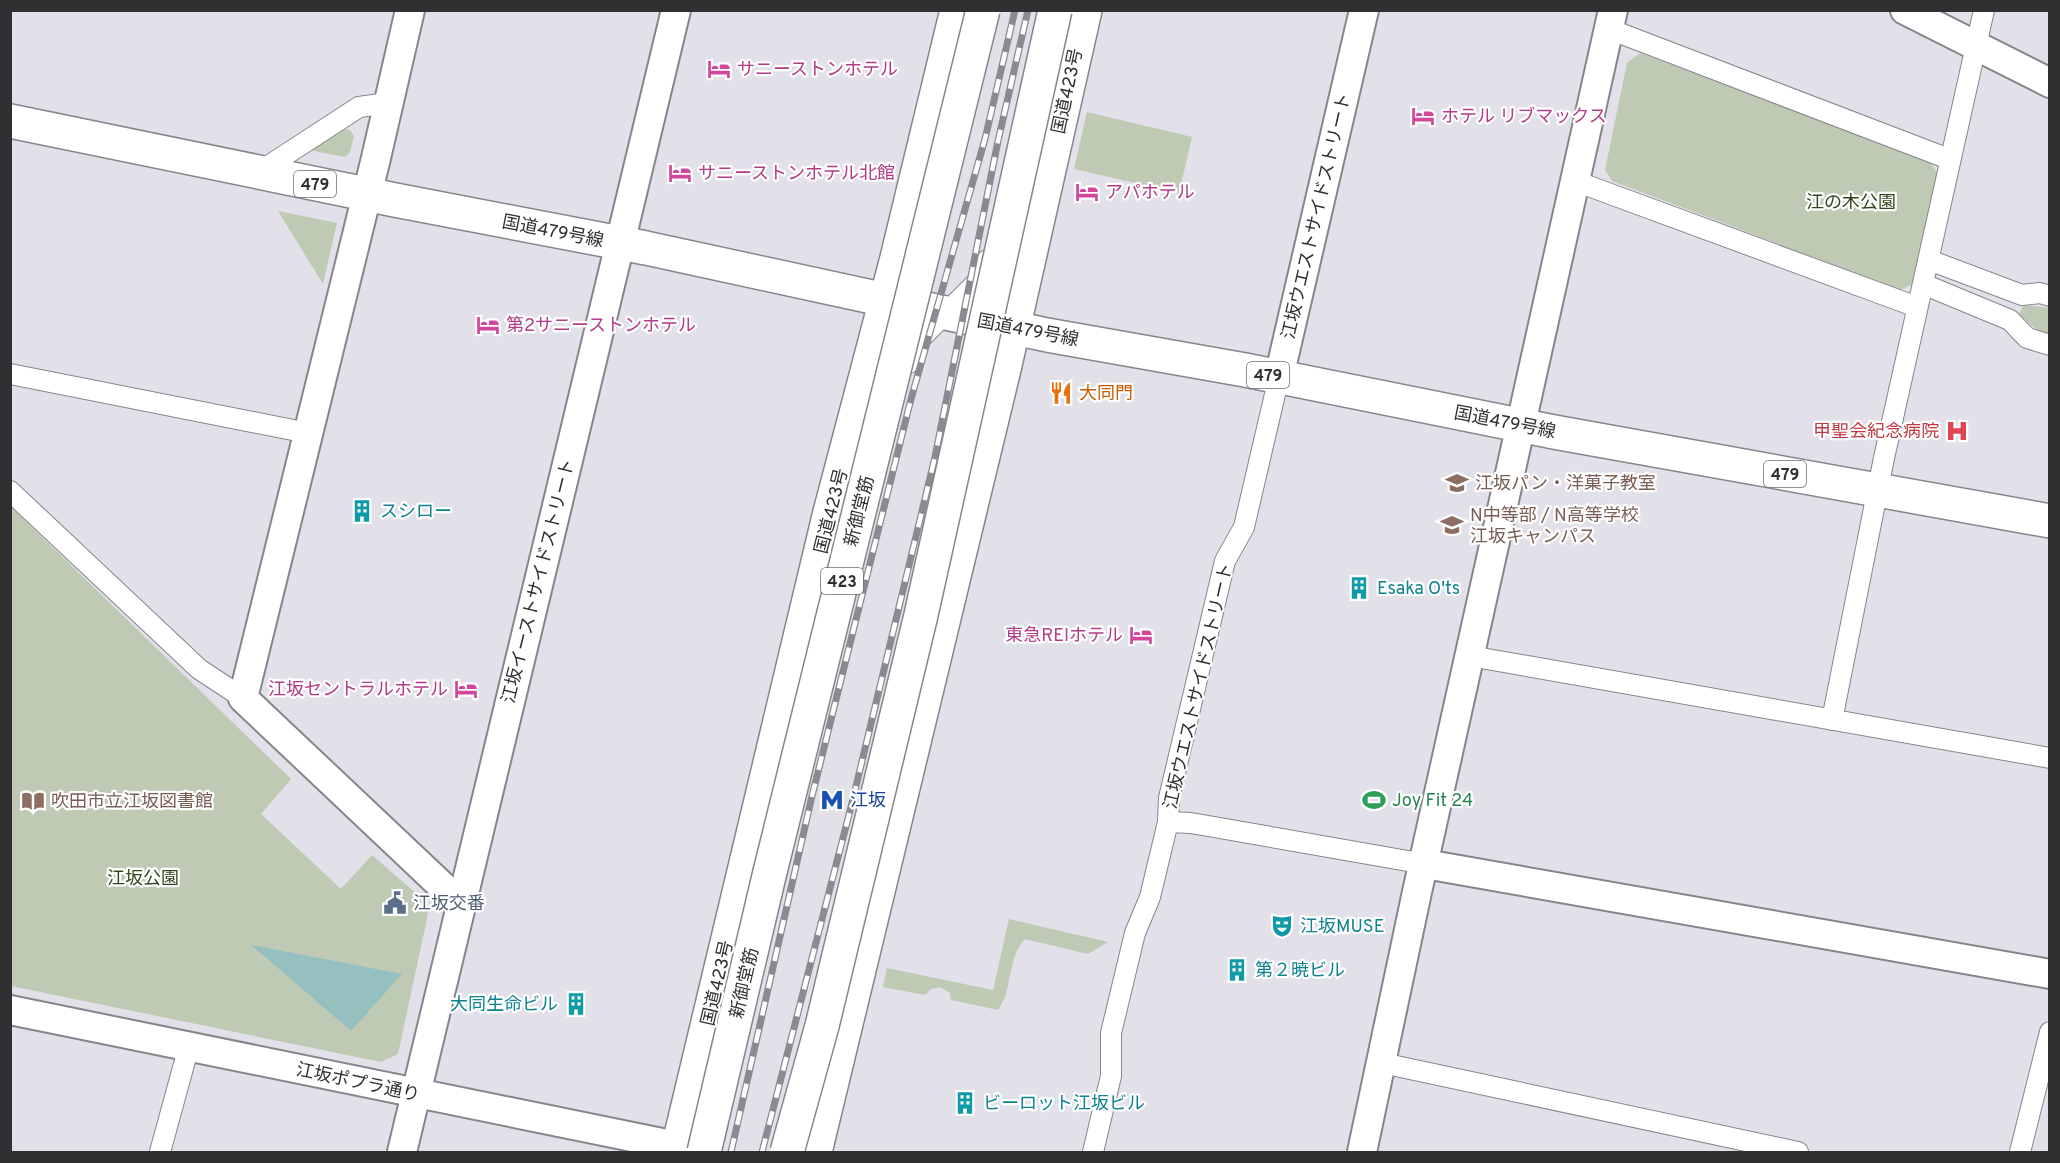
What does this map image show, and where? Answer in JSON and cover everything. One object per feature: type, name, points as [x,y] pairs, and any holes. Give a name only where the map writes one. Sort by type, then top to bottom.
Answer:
[{"type":"highway","name":"国道423号","points":[[691,1151],[829,516],[884,300],[897,258],[957,10]]},
{"type":"highway","name":"新御堂筋","points":[[691,1151],[769,876],[982,10]]},
{"type":"highway","points":[[787,1152],[822,1026],[919,626],[1055,10]]},
{"type":"highway","name":"国道423号","points":[[815,1152],[1013,328],[1085,10]]},
{"type":"highway","name":"国道479号線","points":[[10,121],[367,195],[620,244],[1013,328],[1521,425],[2049,521]]},
{"type":"street","points":[[243,698],[367,195],[410,10]]},
{"type":"street","name":"江坂イーストサイドストリート","points":[[402,1152],[676,10]]},
{"type":"street","name":"江坂ウエストサイドストリート","points":[[1093,1152],[1111,1076],[1111,1033],[1135,933],[1150,897],[1168,822],[1169,798],[1225,561],[1244,527],[1364,10]]},
{"type":"street","points":[[1905,10],[2049,82]]},
{"type":"street","points":[[1832,720],[1877,490],[1984,10]]},
{"type":"street","points":[[1362,1152],[1611,20],[1949,159]]},
{"type":"street","points":[[259,172],[359,107],[388,103]]},
{"type":"street","points":[[829,516],[872,495],[914,345],[948,314],[983,276],[1003,186],[1053,156]]},
{"type":"street","points":[[1575,181],[1917,307]]},
{"type":"street","points":[[1929,260],[2022,295],[2040,293],[2049,296]]},
{"type":"street","points":[[1923,284],[2010,320],[2027,338],[2049,345]]},
{"type":"street","points":[[10,374],[308,433]]},
{"type":"street","points":[[10,491],[199,669],[243,698],[461,904]]},
{"type":"street","points":[[1470,656],[2049,758]]},
{"type":"street","points":[[1168,822],[1191,823],[2049,974]]},
{"type":"street","name":"江坂ポプラ通り","points":[[10,1010],[691,1151]]},
{"type":"street","points":[[2020,1152],[2049,1032]]},
{"type":"street","points":[[160,1152],[189,1046]]},
{"type":"street","points":[[1382,1063],[1798,1152]]},
{"type":"green space","name":"江の木公園","points":[[1640,53],[1930,162],[1938,174],[1915,283],[1900,290],[1612,181],[1605,170],[1627,63]]},
{"type":"green space","points":[[1087,112],[1192,137],[1179,193],[1074,169]]},
{"type":"green space","points":[[337,128],[350,130],[354,136],[350,152],[345,157],[309,150]]},
{"type":"green space","points":[[278,211],[337,223],[323,284]]},
{"type":"green space","points":[[2023,305],[2049,308],[2049,334],[2037,330],[2019,315]]},
{"type":"green space","name":"江坂公園","points":[[11,507],[291,779],[261,814],[341,889],[372,855],[426,902],[428,914],[398,1054],[381,1062],[11,986]]},
{"type":"green space","points":[[1009,919],[1108,942],[1088,954],[1025,939],[1015,955],[1006,993],[998,1010],[951,1000],[950,993],[940,987],[931,989],[925,995],[883,987],[887,968],[993,990]]},
{"type":"shaded area","points":[[251,945],[402,974],[351,1031]]},
{"type":"railway","points":[[731,1152],[812,796],[911,399],[985,139],[1015,10]]},
{"type":"railway","points":[[762,1152],[852,803],[935,457],[998,141],[1028,10]]},
{"type":"place","name":"サニーストンホテル","points":[[719,69]]},
{"type":"place","name":"ホテル リブマックス","points":[[1423,116]]},
{"type":"place","name":"サニーストンホテル北館","points":[[680,173]]},
{"type":"place","name":"アパホテル","points":[[1087,192]]},
{"type":"place","name":"第2サニーストンホテル","points":[[488,325]]},
{"type":"place","name":"大同門","points":[[1061,393]]},
{"type":"place","name":"甲聖会紀念病院","points":[[1957,431]]},
{"type":"place","name":"江坂パン・洋菓子教室","points":[[1457,483]]},
{"type":"place","name":"スシロー","points":[[362,511]]},
{"type":"place","name":"N中等部 / N高等学校 江坂キャンパス","points":[[1452,525]]},
{"type":"place","name":"Esaka O'ts","points":[[1359,588]]},
{"type":"place","name":"東急REIホテル","points":[[1141,635]]},
{"type":"place","name":"江坂セントラルホテル","points":[[466,689]]},
{"type":"place","name":"江坂","points":[[832,800]]},
{"type":"place","name":"Joy Fit 24","points":[[1374,800]]},
{"type":"place","name":"吹田市立江坂図書館","points":[[33,801]]},
{"type":"place","name":"江坂交番","points":[[395,903]]},
{"type":"place","name":"江坂MUSE","points":[[1282,926]]},
{"type":"place","name":"第２暁ビル","points":[[1237,970]]},
{"type":"place","name":"大同生命ビル","points":[[576,1004]]},
{"type":"place","name":"ビーロット江坂ビル","points":[[965,1103]]}]
